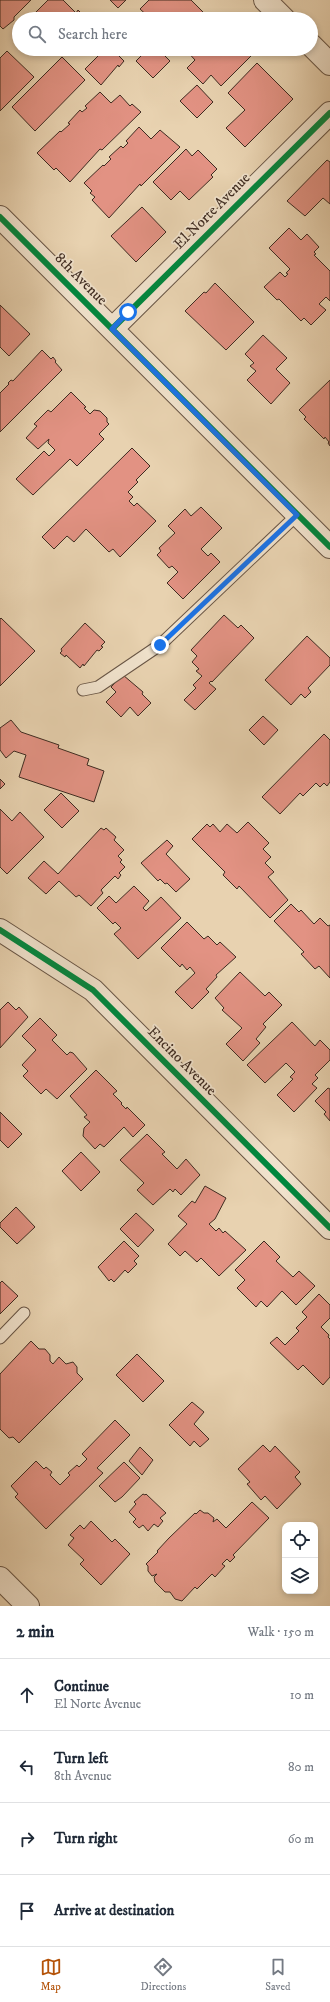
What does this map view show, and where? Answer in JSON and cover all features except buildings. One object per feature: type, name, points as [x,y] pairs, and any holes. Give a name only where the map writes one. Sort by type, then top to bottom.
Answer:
[{"type":"street","points":[[265,0],[277,12]]},
{"type":"street","points":[[318,52],[330,64]]},
{"type":"street","name":"El Norte Avenue","points":[[112,329],[330,113]]},
{"type":"street","name":"8th Avenue","points":[[0,217],[330,547]]},
{"type":"street","name":"Encino Avenue","points":[[0,930],[93,990],[330,1228]]},
{"type":"street","points":[[0,1578],[28,1606]]},
{"type":"lane","points":[[83,690],[98,687],[160,645],[297,515]]},
{"type":"lane","points":[[0,1338],[24,1313]]},
{"type":"cycle path","points":[[112,329],[330,113]]},
{"type":"cycle path","points":[[0,217],[330,547]]},
{"type":"cycle path","points":[[0,930],[93,990],[330,1228]]},
{"type":"route","points":[[128,312],[112,329],[297,515],[160,645]]}]
